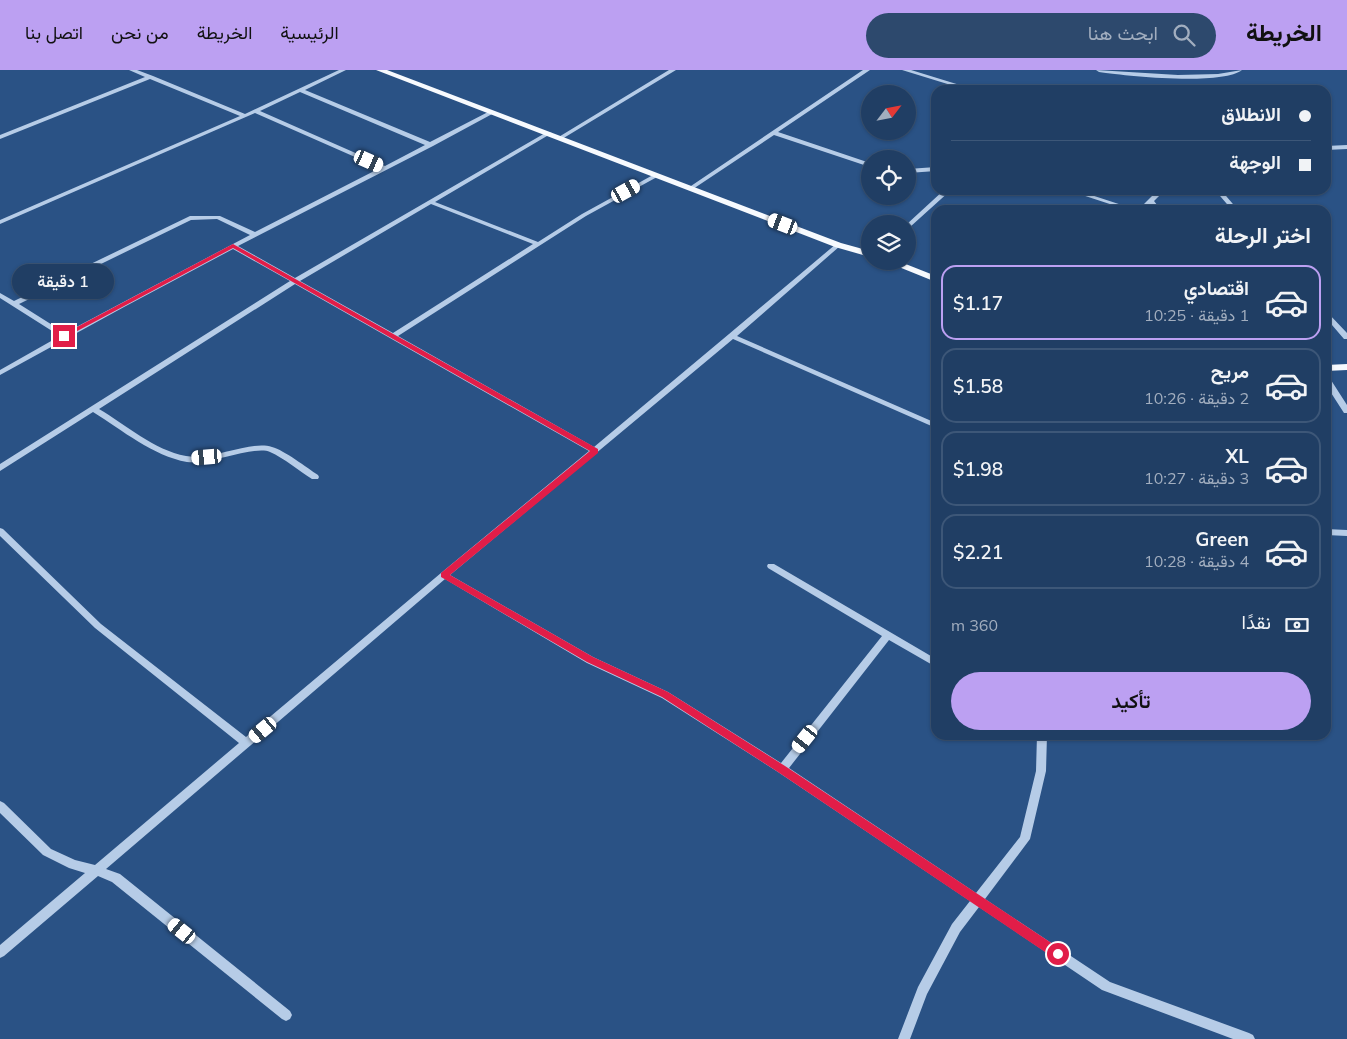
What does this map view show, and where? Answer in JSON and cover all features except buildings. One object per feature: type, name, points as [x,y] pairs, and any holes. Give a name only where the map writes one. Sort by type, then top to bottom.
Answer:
[{"type":"main road","points":[[380,70],[549,133],[655,176],[838,245],[861,251]]},
{"type":"main road","points":[[912,270],[931,277]]},
{"type":"main road","points":[[1331,368],[1347,367]]},
{"type":"street","points":[[132,70],[245,116]]},
{"type":"street","points":[[0,222],[245,116],[343,70]]},
{"type":"street","points":[[560,138],[673,70]]},
{"type":"street","points":[[691,188],[867,70]]},
{"type":"street","points":[[906,70],[956,85]]},
{"type":"street","points":[[1099,70],[1160,78],[1219,75],[1239,70]]},
{"type":"street","points":[[0,137],[151,78]]},
{"type":"street","points":[[300,90],[431,145]]},
{"type":"street","points":[[255,111],[385,168]]},
{"type":"street","points":[[0,373],[64,336],[255,234],[492,112]]},
{"type":"street","points":[[0,468],[293,282],[549,133]]},
{"type":"street","points":[[774,133],[861,162]]},
{"type":"street","points":[[1331,148],[1347,147]]},
{"type":"street","points":[[916,170],[931,169]]},
{"type":"street","points":[[392,337],[584,215],[655,176]]},
{"type":"street","points":[[931,205],[942,195]]},
{"type":"street","points":[[1086,195],[1118,205]]},
{"type":"street","points":[[1147,205],[1157,195]]},
{"type":"street","points":[[1222,195],[1231,205]]},
{"type":"street","points":[[1151,201],[1154,205]]},
{"type":"street","points":[[430,202],[538,244]]},
{"type":"street","points":[[916,219],[931,205]]},
{"type":"street","points":[[14,304],[190,218],[218,217],[255,234]]},
{"type":"street","points":[[0,952],[444,575],[595,451],[838,245]]},
{"type":"street","points":[[233,246],[293,282],[595,451]]},
{"type":"street","points":[[0,296],[64,336]]},
{"type":"street","points":[[1331,319],[1347,337]]},
{"type":"street","points":[[732,336],[931,424]]},
{"type":"street","points":[[1331,387],[1347,411]]},
{"type":"street","points":[[93,409],[174,456],[190,459],[260,448],[271,450],[315,476]]},
{"type":"street","points":[[0,531],[98,626],[248,743]]},
{"type":"street","points":[[1331,532],[1347,533]]},
{"type":"street","points":[[771,566],[931,660]]},
{"type":"street","points":[[444,575],[590,660],[665,695],[782,769],[1106,986],[1249,1039]]},
{"type":"street","points":[[782,769],[888,635]]},
{"type":"street","points":[[904,1039],[927,983],[956,928],[1025,839],[1041,772],[1042,740]]},
{"type":"street","points":[[0,806],[47,852],[73,865],[96,870],[116,878],[286,1015]]},
{"type":"route","points":[[64,336],[233,246],[293,282],[595,451],[444,575],[590,660],[665,695],[782,769],[1058,954]]}]
